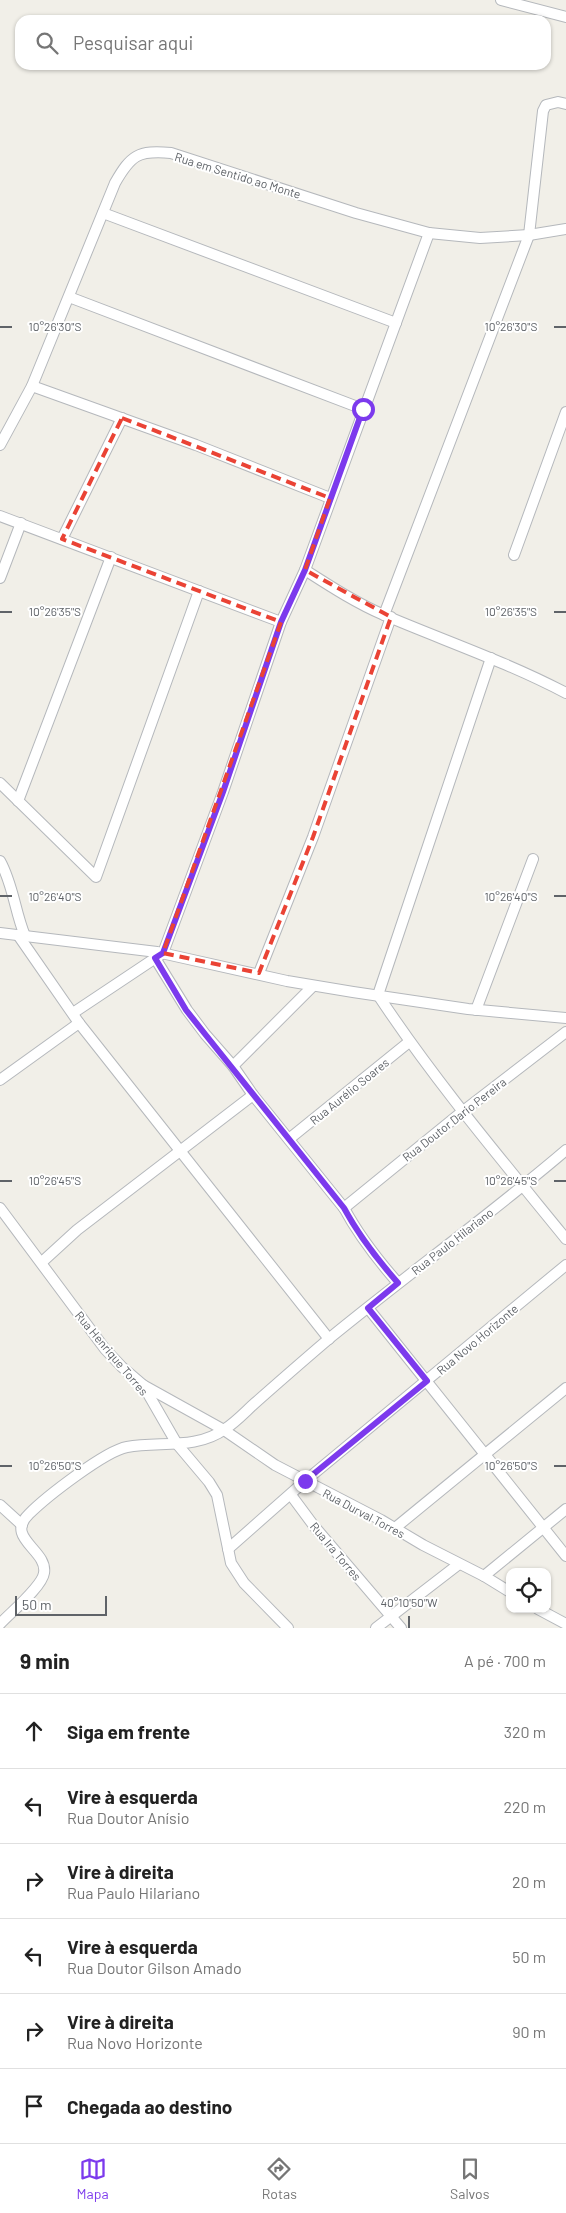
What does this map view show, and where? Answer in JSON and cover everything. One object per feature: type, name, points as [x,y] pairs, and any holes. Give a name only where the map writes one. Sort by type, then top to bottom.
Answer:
[{"type":"street","points":[[501,0],[566,17]]},
{"type":"street","points":[[259,973],[313,837],[387,616],[529,235],[543,111],[546,105],[558,102],[566,104]]},
{"type":"street","name":"Rua em Sentido ao Monte","points":[[0,445],[32,386],[103,213],[126,164],[141,153],[171,154],[356,213],[429,233],[468,238],[529,235],[566,229]]},
{"type":"street","points":[[103,213],[396,323]]},
{"type":"street","points":[[73,1013],[159,955],[223,792],[281,622],[305,570],[429,233]]},
{"type":"street","points":[[69,296],[363,409]]},
{"type":"street","points":[[32,386],[122,418],[330,498]]},
{"type":"street","points":[[514,555],[566,412]]},
{"type":"street","points":[[62,539],[122,418]]},
{"type":"street","points":[[0,516],[281,622]]},
{"type":"street","points":[[0,578],[21,523]]},
{"type":"street","points":[[18,801],[111,557]]},
{"type":"street","points":[[305,570],[356,601],[387,616],[515,667],[566,693]]},
{"type":"street","points":[[0,783],[96,877],[199,591]]},
{"type":"street","points":[[378,995],[492,658]]},
{"type":"street","points":[[476,1010],[534,859]]},
{"type":"street","points":[[0,861],[9,881],[21,936],[79,1023],[182,1150],[329,1338]]},
{"type":"street","points":[[0,934],[159,955],[259,973],[313,986],[476,1010],[566,1018]]},
{"type":"street","points":[[159,955],[186,1010],[233,1066],[253,1095],[344,1208],[377,1260],[398,1283]]},
{"type":"street","points":[[233,1066],[313,986]]},
{"type":"street","points":[[378,995],[409,1042],[462,1112],[566,1240]]},
{"type":"street","points":[[2,1074],[79,1023]]},
{"type":"street","name":"Rua Doutor Dario Pereira","points":[[344,1208],[462,1112],[566,1032]]},
{"type":"street","name":"Rua Aurélio Soares","points":[[289,1139],[409,1042]]},
{"type":"street","points":[[42,1262],[77,1230],[253,1095]]},
{"type":"street","name":"Rua Paulo Hilariano","points":[[22,1525],[28,1514],[38,1506],[80,1473],[116,1450],[132,1446],[177,1444],[204,1439],[224,1430],[329,1338],[566,1150]]},
{"type":"street","name":"Rua Henrique Torres","points":[[0,1208],[105,1349],[143,1385],[177,1444],[200,1468],[217,1495],[231,1563],[244,1583],[288,1628]]},
{"type":"street","name":"Rua Novo Horizonte","points":[[228,1549],[305,1481],[566,1265]]},
{"type":"street","points":[[368,1308],[486,1453],[566,1556]]},
{"type":"street","name":"Rua Durval Torres","points":[[143,1385],[224,1430],[275,1465],[506,1590]]},
{"type":"street","points":[[395,1528],[566,1388]]},
{"type":"street","name":"Rua Ira Torres","points":[[291,1495],[314,1526],[401,1628]]},
{"type":"street","points":[[0,1505],[22,1525],[22,1534],[37,1553],[44,1567],[44,1574],[38,1584],[0,1624]]},
{"type":"street","points":[[484,1576],[566,1509]]},
{"type":"street","points":[[376,1628],[459,1564]]},
{"type":"street","points":[[545,1613],[562,1623]]},
{"type":"highlighted area","points":[[122,418],[330,498],[305,570],[391,617],[313,837],[259,973],[163,953],[281,622],[62,539]]},
{"type":"route","points":[[305,1481],[427,1381],[368,1308],[398,1283],[377,1260],[344,1208],[253,1095],[233,1066],[186,1010],[155,958],[163,953],[223,792],[281,622],[305,570],[363,409]]}]
